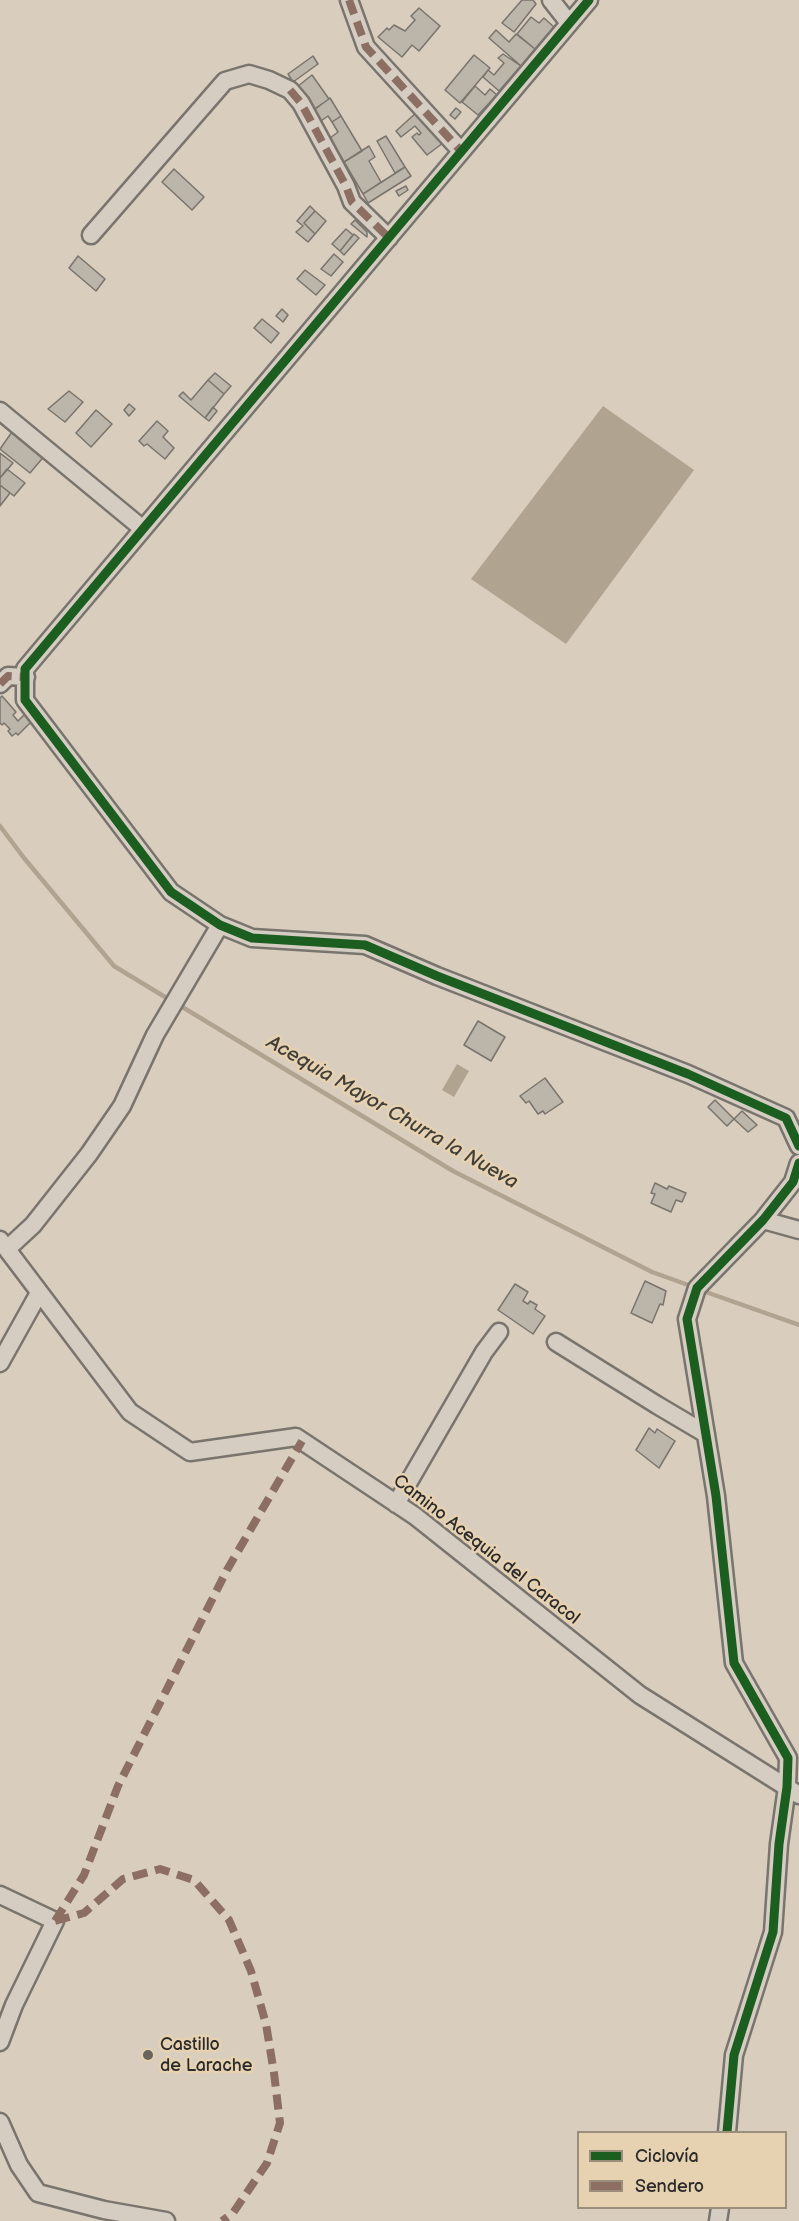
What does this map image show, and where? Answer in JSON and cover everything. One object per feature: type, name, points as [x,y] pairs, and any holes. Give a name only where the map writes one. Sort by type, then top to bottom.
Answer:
[{"type":"street","points":[[349,0],[366,47],[461,151]]},
{"type":"street","points":[[551,0],[569,23]]},
{"type":"street","points":[[589,0],[26,669],[25,700],[171,892],[220,925],[252,938],[365,945],[437,976],[688,1074],[786,1118],[799,1146]]},
{"type":"street","points":[[91,234],[225,81],[249,74],[290,90],[301,103],[346,186],[352,202],[389,238]]},
{"type":"street","points":[[0,411],[143,529]]},
{"type":"street","points":[[0,684],[8,676],[26,676]]},
{"type":"street","points":[[3,1244],[33,1225],[89,1154],[122,1106],[155,1035],[220,925]]},
{"type":"street","points":[[727,2131],[734,2055],[773,1932],[778,1844],[793,1791],[789,1758],[734,1663],[716,1496],[687,1319],[697,1288],[763,1220],[793,1182],[799,1163]]},
{"type":"street","points":[[763,1220],[799,1230]]},
{"type":"street","name":"Camino Acequia del Caracol","points":[[3,1244],[130,1412],[190,1452],[296,1437],[415,1516],[640,1695],[793,1791]]},
{"type":"street","points":[[0,1363],[39,1293]]},
{"type":"street","points":[[396,1504],[484,1352],[499,1332]]},
{"type":"street","points":[[556,1342],[706,1434]]},
{"type":"street","points":[[0,1895],[55,1922],[14,2005],[0,2042]]},
{"type":"street","points":[[0,2122],[19,2165],[38,2193],[104,2210],[166,2221]]},
{"type":"shaded area","points":[[603,406],[694,470],[566,644],[471,579]]},
{"type":"shaded area","points":[[457,1064],[469,1071],[454,1097],[442,1090]]},
{"type":"building","points":[[522,0],[533,0],[536,4],[514,32],[502,23]]},
{"type":"building","points":[[419,8],[440,26],[419,51],[412,45],[402,57],[378,37],[394,25],[405,31],[415,20],[411,16]]},
{"type":"building","points":[[531,17],[539,23],[544,18],[554,27],[535,49],[517,34]]},
{"type":"building","points":[[496,30],[509,42],[516,34],[535,49],[521,66],[489,38]]},
{"type":"building","points":[[503,54],[521,66],[499,91],[483,77],[488,70],[494,75],[504,63],[498,58]]},
{"type":"building","points":[[474,55],[490,68],[460,103],[445,90]]},
{"type":"building","points":[[313,56],[318,64],[293,82],[288,74]]},
{"type":"building","points":[[312,75],[329,99],[313,110],[297,87]]},
{"type":"building","points":[[475,86],[485,95],[490,89],[497,95],[478,115],[462,102]]},
{"type":"building","points":[[330,98],[341,116],[332,122],[328,116],[321,121],[314,110]]},
{"type":"building","points":[[456,108],[461,112],[455,119],[450,115]]},
{"type":"building","points":[[416,113],[443,143],[427,155],[412,137],[421,133],[415,126],[401,137],[396,131]]},
{"type":"building","points":[[341,116],[362,151],[344,162],[330,138],[338,132],[332,122]]},
{"type":"building","points":[[386,136],[405,167],[395,173],[377,141]]},
{"type":"building","points":[[369,146],[375,157],[369,161],[381,182],[363,194],[344,162]]},
{"type":"building","points":[[405,167],[411,176],[368,203],[363,194]]},
{"type":"building","points":[[174,169],[204,197],[192,210],[162,182]]},
{"type":"building","points":[[406,186],[408,190],[399,196],[396,191]]},
{"type":"building","points":[[310,206],[315,211],[304,223],[315,234],[308,242],[296,232],[303,226],[297,221]]},
{"type":"building","points":[[315,211],[326,221],[315,234],[304,223]]},
{"type":"building","points":[[355,220],[367,232],[367,237],[351,224]]},
{"type":"building","points":[[346,229],[353,235],[340,251],[332,244]]},
{"type":"building","points":[[354,234],[359,238],[344,255],[340,251]]},
{"type":"building","points":[[334,254],[343,262],[331,276],[321,269]]},
{"type":"building","points":[[78,256],[105,279],[96,291],[69,268]]},
{"type":"building","points":[[305,270],[325,285],[316,295],[297,279]]},
{"type":"building","points":[[282,309],[288,315],[283,322],[276,316]]},
{"type":"building","points":[[262,319],[279,333],[271,343],[254,328]]},
{"type":"building","points":[[215,373],[231,386],[224,394],[208,380]]},
{"type":"building","points":[[208,380],[224,394],[205,418],[179,396],[183,392],[191,400]]},
{"type":"building","points":[[69,391],[83,402],[65,422],[48,409]]},
{"type":"building","points":[[129,404],[135,409],[129,416],[124,410]]},
{"type":"building","points":[[213,407],[217,411],[209,421],[205,418]]},
{"type":"building","points":[[96,410],[112,424],[91,447],[76,433]]},
{"type":"building","points":[[157,421],[168,431],[163,437],[174,448],[165,459],[147,444],[144,446],[139,441]]},
{"type":"building","points":[[14,429],[46,454],[30,473],[0,449]]},
{"type":"building","points":[[0,453],[13,463],[0,478]]},
{"type":"building","points":[[7,469],[25,483],[14,496],[0,485],[0,478]]},
{"type":"building","points":[[0,485],[10,493],[0,506]]},
{"type":"building","points":[[2,696],[16,712],[13,715],[18,721],[24,715],[32,721],[18,735],[16,733],[12,736],[8,731],[10,729],[4,723],[2,725],[0,723],[0,698]]},
{"type":"building","points":[[478,1021],[505,1037],[491,1061],[464,1045]]},
{"type":"building","points":[[545,1078],[563,1102],[545,1114],[543,1111],[538,1114],[529,1101],[526,1103],[520,1096]]},
{"type":"building","points":[[715,1100],[734,1119],[727,1126],[708,1107]]},
{"type":"building","points":[[742,1111],[757,1125],[748,1132],[734,1119]]},
{"type":"building","points":[[655,1183],[667,1189],[669,1186],[686,1193],[682,1202],[676,1200],[671,1212],[651,1203],[655,1194],[651,1193]]},
{"type":"building","points":[[645,1281],[666,1291],[663,1305],[660,1304],[652,1323],[631,1313]]},
{"type":"building","points":[[515,1284],[528,1292],[523,1301],[528,1304],[530,1301],[537,1305],[535,1309],[545,1316],[533,1334],[498,1310]]},
{"type":"building","points":[[649,1428],[655,1433],[657,1429],[675,1441],[659,1468],[636,1450]]},
{"type":"waterway","name":"Acequia Mayor Churra la Nueva","points":[[0,826],[114,966],[170,1000]]},
{"type":"waterway","name":"Acequia Mayor Churra la Nueva","points":[[179,1005],[453,1171],[652,1272],[691,1286]]},
{"type":"waterway","name":"Acequia Mayor Churra la Nueva","points":[[703,1291],[799,1325]]},
{"type":"marked path","points":[[349,0],[366,47],[461,151]]},
{"type":"marked path","points":[[290,90],[301,103],[346,186],[352,202],[389,238]]},
{"type":"marked path","points":[[0,684],[8,676],[26,677]]},
{"type":"marked path","points":[[55,1921],[84,1875],[118,1786],[227,1570],[302,1441]]},
{"type":"marked path","points":[[55,1921],[84,1913],[123,1879],[160,1869],[194,1880],[229,1920],[251,1971],[266,2024],[280,2123],[267,2163],[233,2213],[222,2221]]},
{"type":"cycle path","points":[[589,0],[25,669],[25,700],[171,892],[220,925],[252,938],[365,945],[437,976],[688,1074],[786,1118],[799,1146]]},
{"type":"cycle path","points":[[727,2131],[734,2055],[773,1932],[788,1758],[734,1663],[716,1496],[687,1319],[697,1288],[763,1220],[793,1182],[799,1163]]},
{"type":"place","name":"Castillo de Larache","points":[[148,2055]]}]
